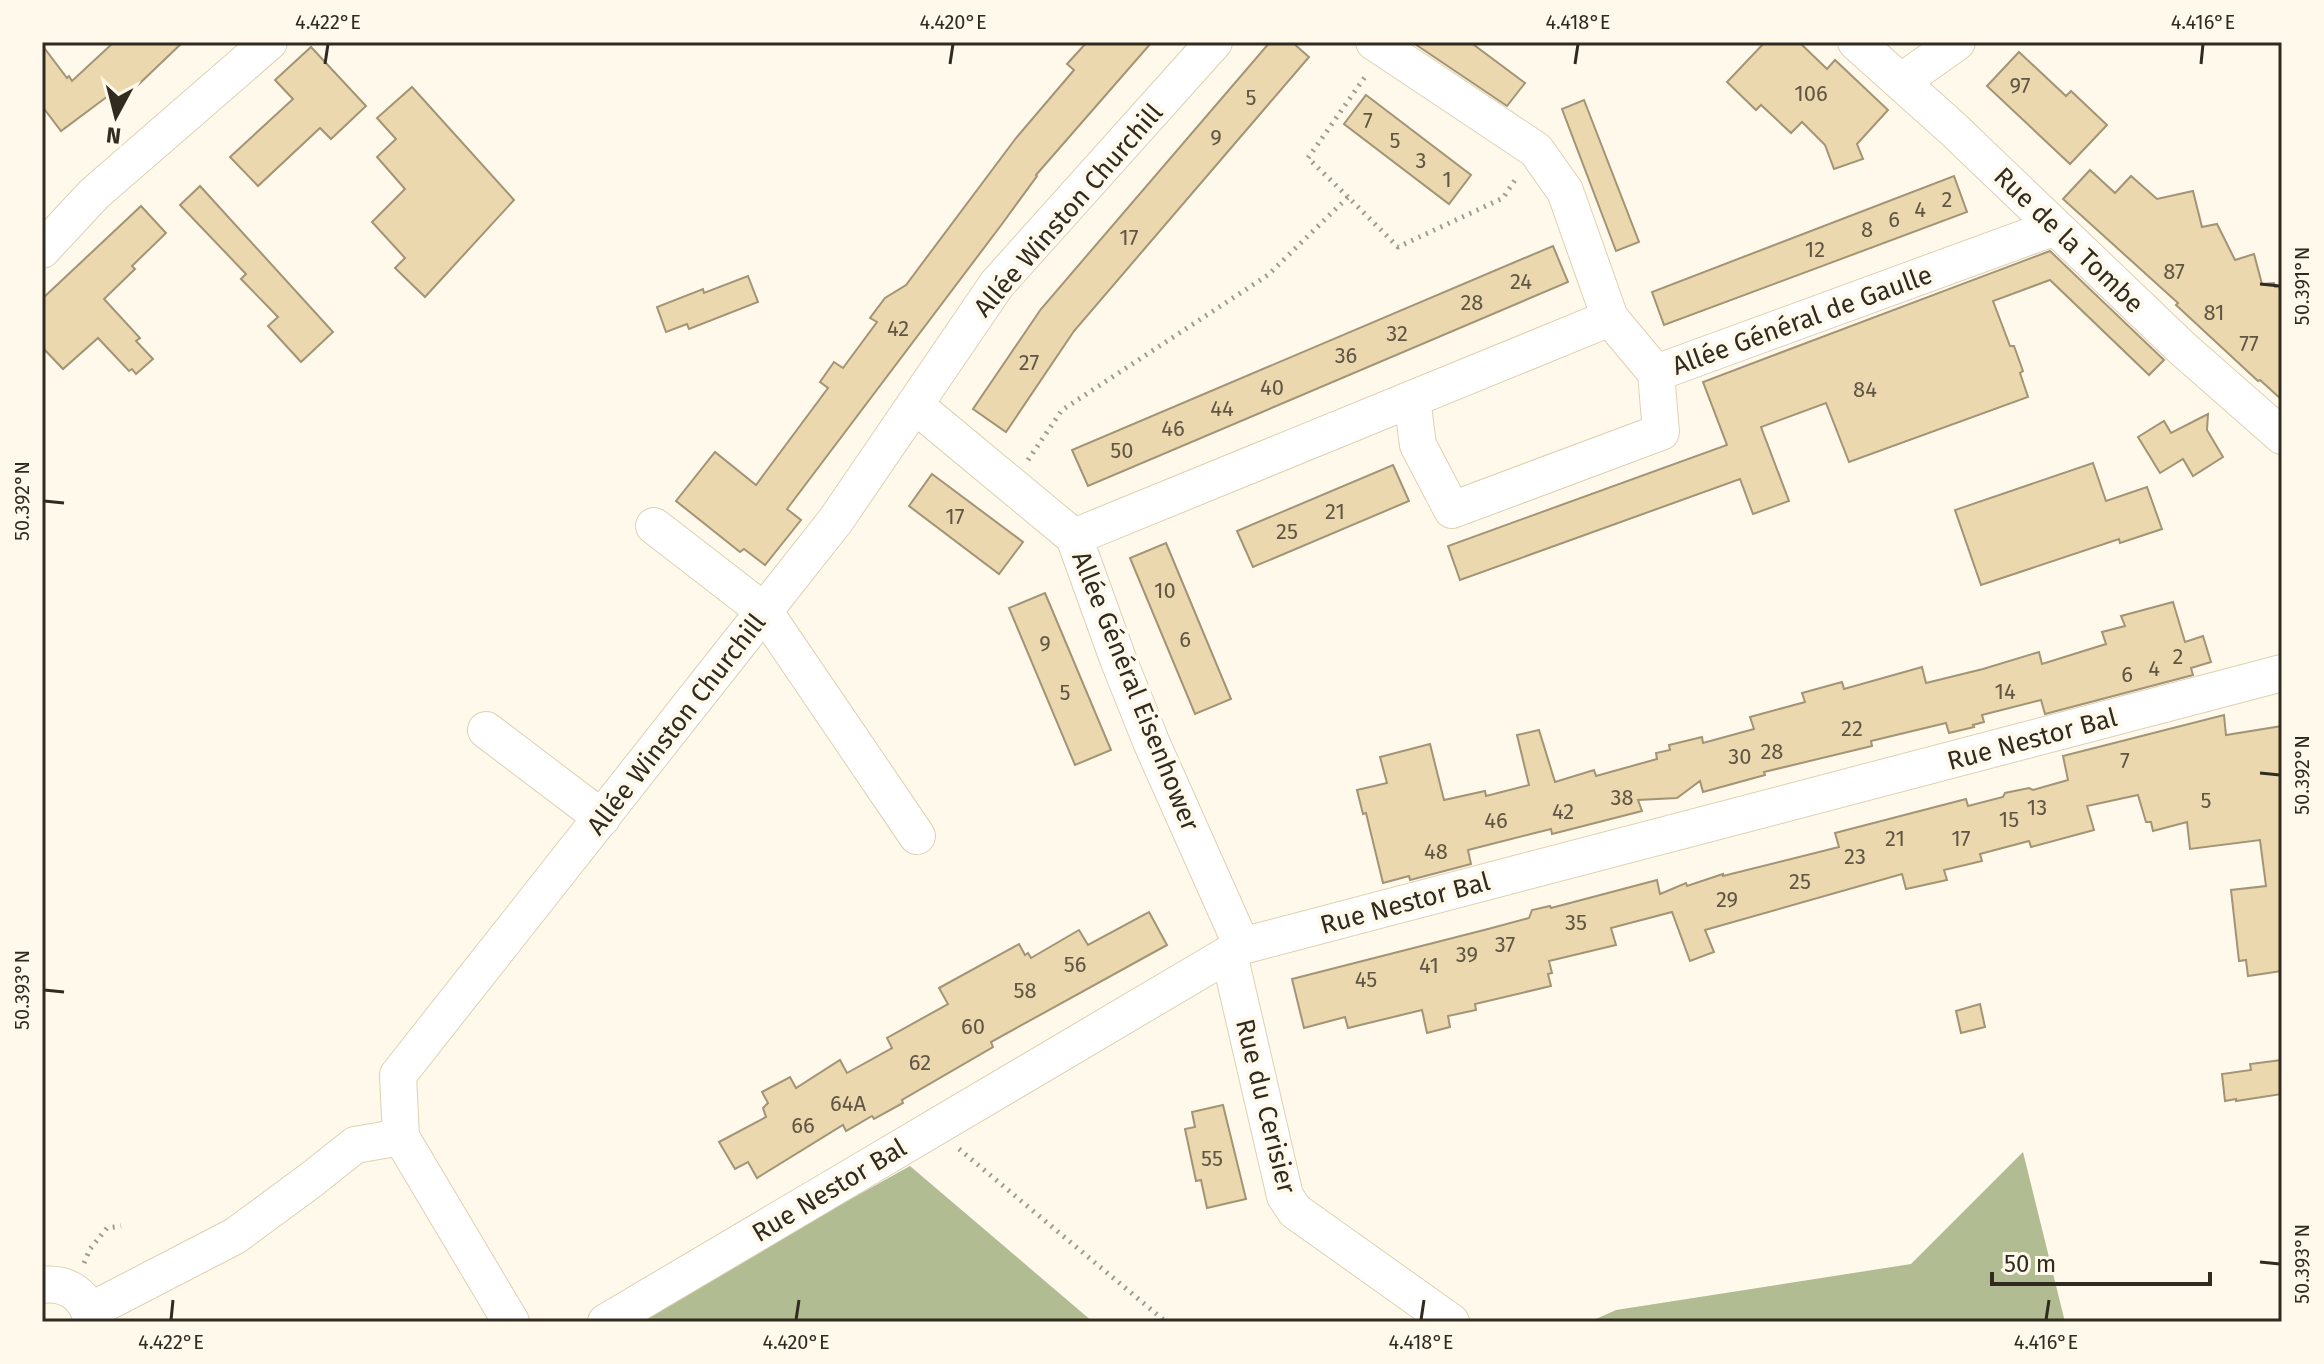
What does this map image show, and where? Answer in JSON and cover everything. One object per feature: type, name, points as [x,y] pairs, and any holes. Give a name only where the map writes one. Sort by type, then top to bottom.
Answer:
[{"type":"street","points":[[42,250],[94,194],[269,42]]},
{"type":"street","name":"Allée Winston Churchill","points":[[401,1137],[398,1075],[836,520],[997,284],[1214,42]]},
{"type":"street","name":"Rue de la Tombe","points":[[1856,42],[1952,128],[2183,349],[2282,436]]},
{"type":"street","points":[[1901,82],[1957,42]]},
{"type":"street","points":[[1379,46],[1536,150],[1565,191],[1610,318],[1656,373]]},
{"type":"street","name":"Allée Général de Gaulle","points":[[1412,399],[1418,445],[1452,510],[1661,432],[1656,373],[2055,227]]},
{"type":"street","points":[[1074,537],[1610,318]]},
{"type":"street","name":"Allée Général Eisenhower","points":[[916,406],[1074,537],[1118,659],[1235,950]]},
{"type":"street","points":[[654,526],[764,611],[917,836]]},
{"type":"street","name":"Rue Nestor Bal","points":[[606,1322],[1235,950],[2282,673]]},
{"type":"street","points":[[486,730],[602,818]]},
{"type":"street","name":"Rue du Cerisier","points":[[1235,950],[1285,1196],[1295,1211],[1451,1322]]},
{"type":"street","points":[[74,1302],[235,1236],[355,1145],[401,1137],[511,1322]]},
{"type":"path","points":[[1379,46],[1308,158],[1398,247],[1503,198],[1536,150]]},
{"type":"path","points":[[1011,485],[1062,410],[1268,275],[1348,197]]},
{"type":"path","points":[[933,1129],[1166,1322]]},
{"type":"path","points":[[74,1302],[90,1249],[107,1228],[121,1226]]},
{"type":"green space","points":[[2023,1152],[2065,1322],[1589,1322],[1616,1310],[1911,1264]]},
{"type":"green space","points":[[910,1166],[1093,1322],[620,1322],[736,1263]]},
{"type":"building","points":[[114,42],[183,42],[117,105],[108,96],[61,131],[42,106],[42,45],[72,81]]},
{"type":"building","points":[[1087,42],[1152,42],[1036,175],[787,509],[801,520],[765,565],[744,549],[740,552],[676,501],[715,452],[756,485],[828,388],[820,382],[834,362],[843,368],[877,322],[870,318],[885,298],[906,285],[1016,138],[1074,70],[1067,64]]},
{"type":"building","points":[[1270,42],[1292,42],[1309,57],[1074,331],[1006,432],[973,409],[1041,309]]},
{"type":"building","points":[[1412,42],[1470,42],[1525,83],[1507,106]]},
{"type":"building","points":[[1765,42],[1799,42],[1827,69],[1835,60],[1888,110],[1857,144],[1863,159],[1834,169],[1825,145],[1802,122],[1791,133],[1761,105],[1756,110],[1727,82]]},
{"type":"building","points":[[311,47],[366,106],[331,139],[320,128],[258,186],[230,157],[293,99],[275,80]]},
{"type":"building","points":[[2019,52],[2066,96],[2071,91],[2107,125],[2070,164],[1987,86]]},
{"type":"building","points":[[412,87],[514,200],[425,297],[395,268],[405,258],[372,222],[405,189],[377,157],[396,139],[377,118]]},
{"type":"building","points":[[1366,95],[1471,175],[1449,204],[1344,124]]},
{"type":"building","points":[[1584,100],[1639,242],[1616,251],[1562,109]]},
{"type":"building","points":[[2090,170],[2115,193],[2131,176],[2157,199],[2193,191],[2202,227],[2217,224],[2235,260],[2254,254],[2262,284],[2274,283],[2282,291],[2282,400],[2063,199]]},
{"type":"building","points":[[1954,176],[1967,212],[1664,325],[1652,292]]},
{"type":"building","points":[[200,186],[333,332],[301,362],[268,326],[278,317],[241,279],[246,274],[180,205]]},
{"type":"building","points":[[141,206],[166,233],[104,299],[140,338],[136,341],[153,359],[136,374],[132,369],[129,371],[98,338],[63,369],[42,347],[42,299]]},
{"type":"building","points":[[1553,246],[1568,282],[1088,486],[1072,450]]},
{"type":"building","points":[[2050,251],[2164,360],[2149,375],[2050,280],[1993,301],[2010,346],[2014,346],[2028,397],[1849,462],[1826,403],[1761,427],[1789,501],[1753,514],[1740,479],[1460,580],[1448,546],[1727,445],[1703,382]]},
{"type":"building","points":[[748,276],[758,302],[689,329],[687,324],[666,332],[657,307]]},
{"type":"building","points":[[2208,414],[2207,430],[2223,457],[2193,476],[2183,459],[2160,473],[2138,437],[2164,421],[2171,433]]},
{"type":"building","points":[[2093,463],[2106,501],[2147,487],[2162,529],[2120,543],[2119,539],[1981,585],[1955,510]]},
{"type":"building","points":[[1393,465],[1409,501],[1253,567],[1237,531]]},
{"type":"building","points":[[932,474],[1023,542],[999,574],[909,506]]},
{"type":"building","points":[[1166,543],[1231,699],[1195,714],[1130,558]]},
{"type":"building","points":[[1045,593],[1111,750],[1075,765],[1009,608]]},
{"type":"building","points":[[2173,602],[2185,642],[2203,636],[2211,662],[2191,668],[2193,675],[2045,714],[2041,700],[1982,715],[1984,722],[1974,727],[1949,733],[1946,723],[1871,741],[1872,746],[1764,772],[1765,775],[1703,792],[1700,781],[1677,798],[1638,800],[1642,811],[1552,834],[1551,829],[1468,850],[1471,864],[1410,880],[1409,876],[1383,883],[1366,813],[1363,814],[1357,790],[1387,783],[1380,757],[1430,744],[1444,800],[1485,791],[1486,796],[1529,785],[1517,735],[1539,730],[1555,782],[1594,770],[1596,776],[1657,759],[1656,753],[1670,750],[1669,745],[1702,737],[1703,743],[1754,729],[1750,717],[1805,702],[1802,693],[1842,682],[1844,689],[1922,667],[1926,683],[2039,652],[2042,664],[2106,644],[2102,632],[2125,626],[2121,616]]},
{"type":"building","points":[[2224,715],[2226,735],[2282,726],[2282,971],[2248,976],[2246,960],[2239,961],[2231,890],[2266,886],[2260,840],[2190,849],[2187,822],[2153,831],[2151,822],[2146,822],[2138,795],[2087,806],[2094,830],[2031,847],[2029,841],[1980,854],[1982,861],[1944,870],[1947,880],[1906,889],[1902,874],[1705,930],[1714,952],[1690,961],[1672,912],[1611,928],[1616,945],[1549,961],[1551,986],[1475,1004],[1476,1010],[1448,1016],[1450,1027],[1427,1033],[1422,1010],[1348,1028],[1345,1017],[1304,1028],[1292,979],[1529,918],[1532,910],[1551,908],[1657,880],[1660,894],[1686,883],[1687,886],[1723,874],[1839,847],[1835,833],[1966,799],[1968,806],[2003,797],[2005,793],[2029,788],[2033,790],[2068,780],[2063,756]]},
{"type":"building","points":[[1149,912],[1167,945],[991,1042],[993,1047],[874,1119],[872,1116],[846,1131],[843,1125],[757,1178],[748,1162],[735,1169],[719,1142],[766,1117],[763,1108],[768,1103],[762,1092],[790,1077],[796,1088],[840,1060],[847,1073],[892,1048],[887,1038],[948,1004],[939,988],[1019,944],[1025,955],[1028,953],[1031,958],[1079,930],[1088,945]]},
{"type":"building","points":[[1980,1004],[1985,1027],[1961,1033],[1956,1011]]},
{"type":"building","points":[[2282,1060],[2282,1094],[2225,1101],[2222,1074],[2251,1070],[2250,1064]]},
{"type":"building","points":[[1223,1105],[1246,1199],[1207,1208],[1201,1180],[1196,1181],[1185,1129],[1195,1127],[1192,1112]]}]
